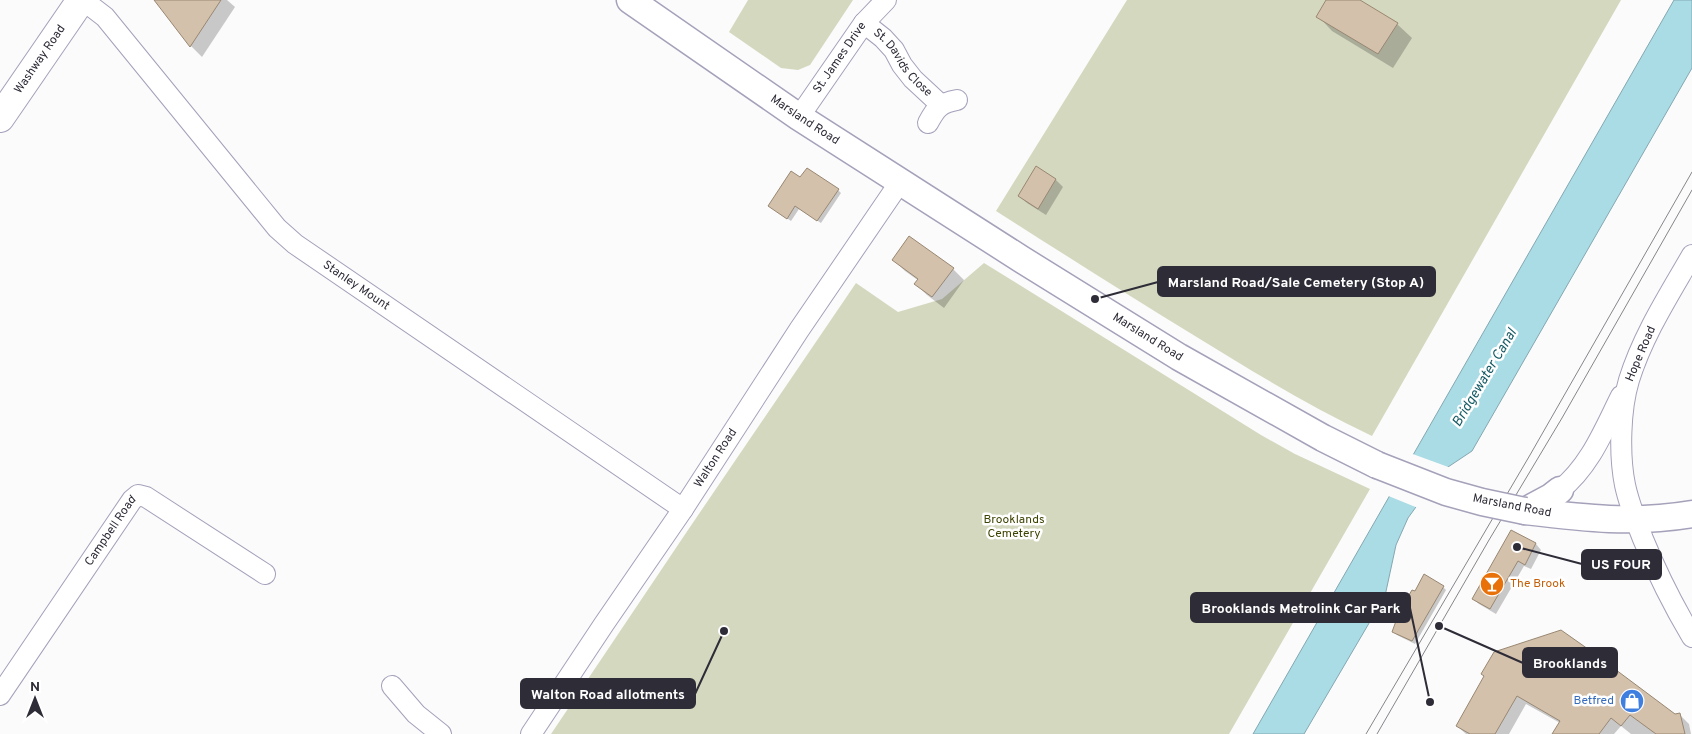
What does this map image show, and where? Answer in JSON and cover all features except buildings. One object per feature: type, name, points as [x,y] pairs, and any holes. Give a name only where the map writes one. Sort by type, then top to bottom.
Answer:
[{"type":"highway","name":"Washway Road","points":[[0,118],[82,0]]},
{"type":"main road","name":"Marsland Road","points":[[641,3],[799,117],[1021,259],[1179,357],[1323,438],[1377,465],[1446,492],[1526,511],[1584,518],[1636,520],[1692,514]]},
{"type":"main road","points":[[1526,511],[1560,490]]},
{"type":"street","name":"Stanley Mount","points":[[82,0],[105,16],[277,228],[295,244],[683,509]]},
{"type":"street","name":"St. James Drive","points":[[799,117],[864,23],[886,0]]},
{"type":"street","name":"St. Davids Close","points":[[864,23],[883,38],[894,50],[914,79],[949,102],[934,112],[928,123]]},
{"type":"street","name":"Walton Road","points":[[531,734],[900,182]]},
{"type":"street","name":"Hope Road","points":[[1692,255],[1645,338],[1628,382],[1623,413],[1625,484],[1636,520],[1655,568],[1674,607],[1692,637]]},
{"type":"street","points":[[1560,490],[1572,480],[1589,458],[1628,382]]},
{"type":"street","name":"Campbell Road","points":[[0,695],[132,500],[138,495],[146,497],[265,574]]},
{"type":"street","points":[[392,686],[416,714],[441,734]]},
{"type":"green space","points":[[748,0],[853,0],[810,65],[798,70],[781,68],[729,32]]},
{"type":"green space","points":[[1127,0],[1621,0],[1372,436],[1304,401],[1239,363],[996,211]]},
{"type":"green space","name":"Brooklands Cemetery","points":[[984,263],[1261,435],[1295,454],[1370,489],[1229,734],[551,734],[856,283],[898,312],[942,299]]},
{"type":"water","name":"Bridgewater Canal","points":[[1674,0],[1692,0],[1692,68],[1472,451],[1442,471],[1408,518],[1396,545],[1385,596],[1304,734],[1253,734]]},
{"type":"pier","points":[[1410,453],[1451,468],[1443,473],[1418,508],[1386,495]]},
{"type":"tram line","points":[[1366,734],[1530,455],[1692,172]]},
{"type":"tram line","points":[[1377,734],[1562,418],[1692,190]]},
{"type":"place","name":"Marsland Road/Sale Cemetery (Stop A)","points":[[1095,299]]},
{"type":"place","name":"US FOUR","points":[[1517,547]]},
{"type":"place","name":"The Brook","points":[[1492,584]]},
{"type":"place","name":"Brooklands","points":[[1439,626]]},
{"type":"place","name":"Walton Road allotments","points":[[724,631]]},
{"type":"place","name":"Betfred","points":[[1632,701]]},
{"type":"place","name":"Brooklands Metrolink Car Park","points":[[1430,702]]}]
